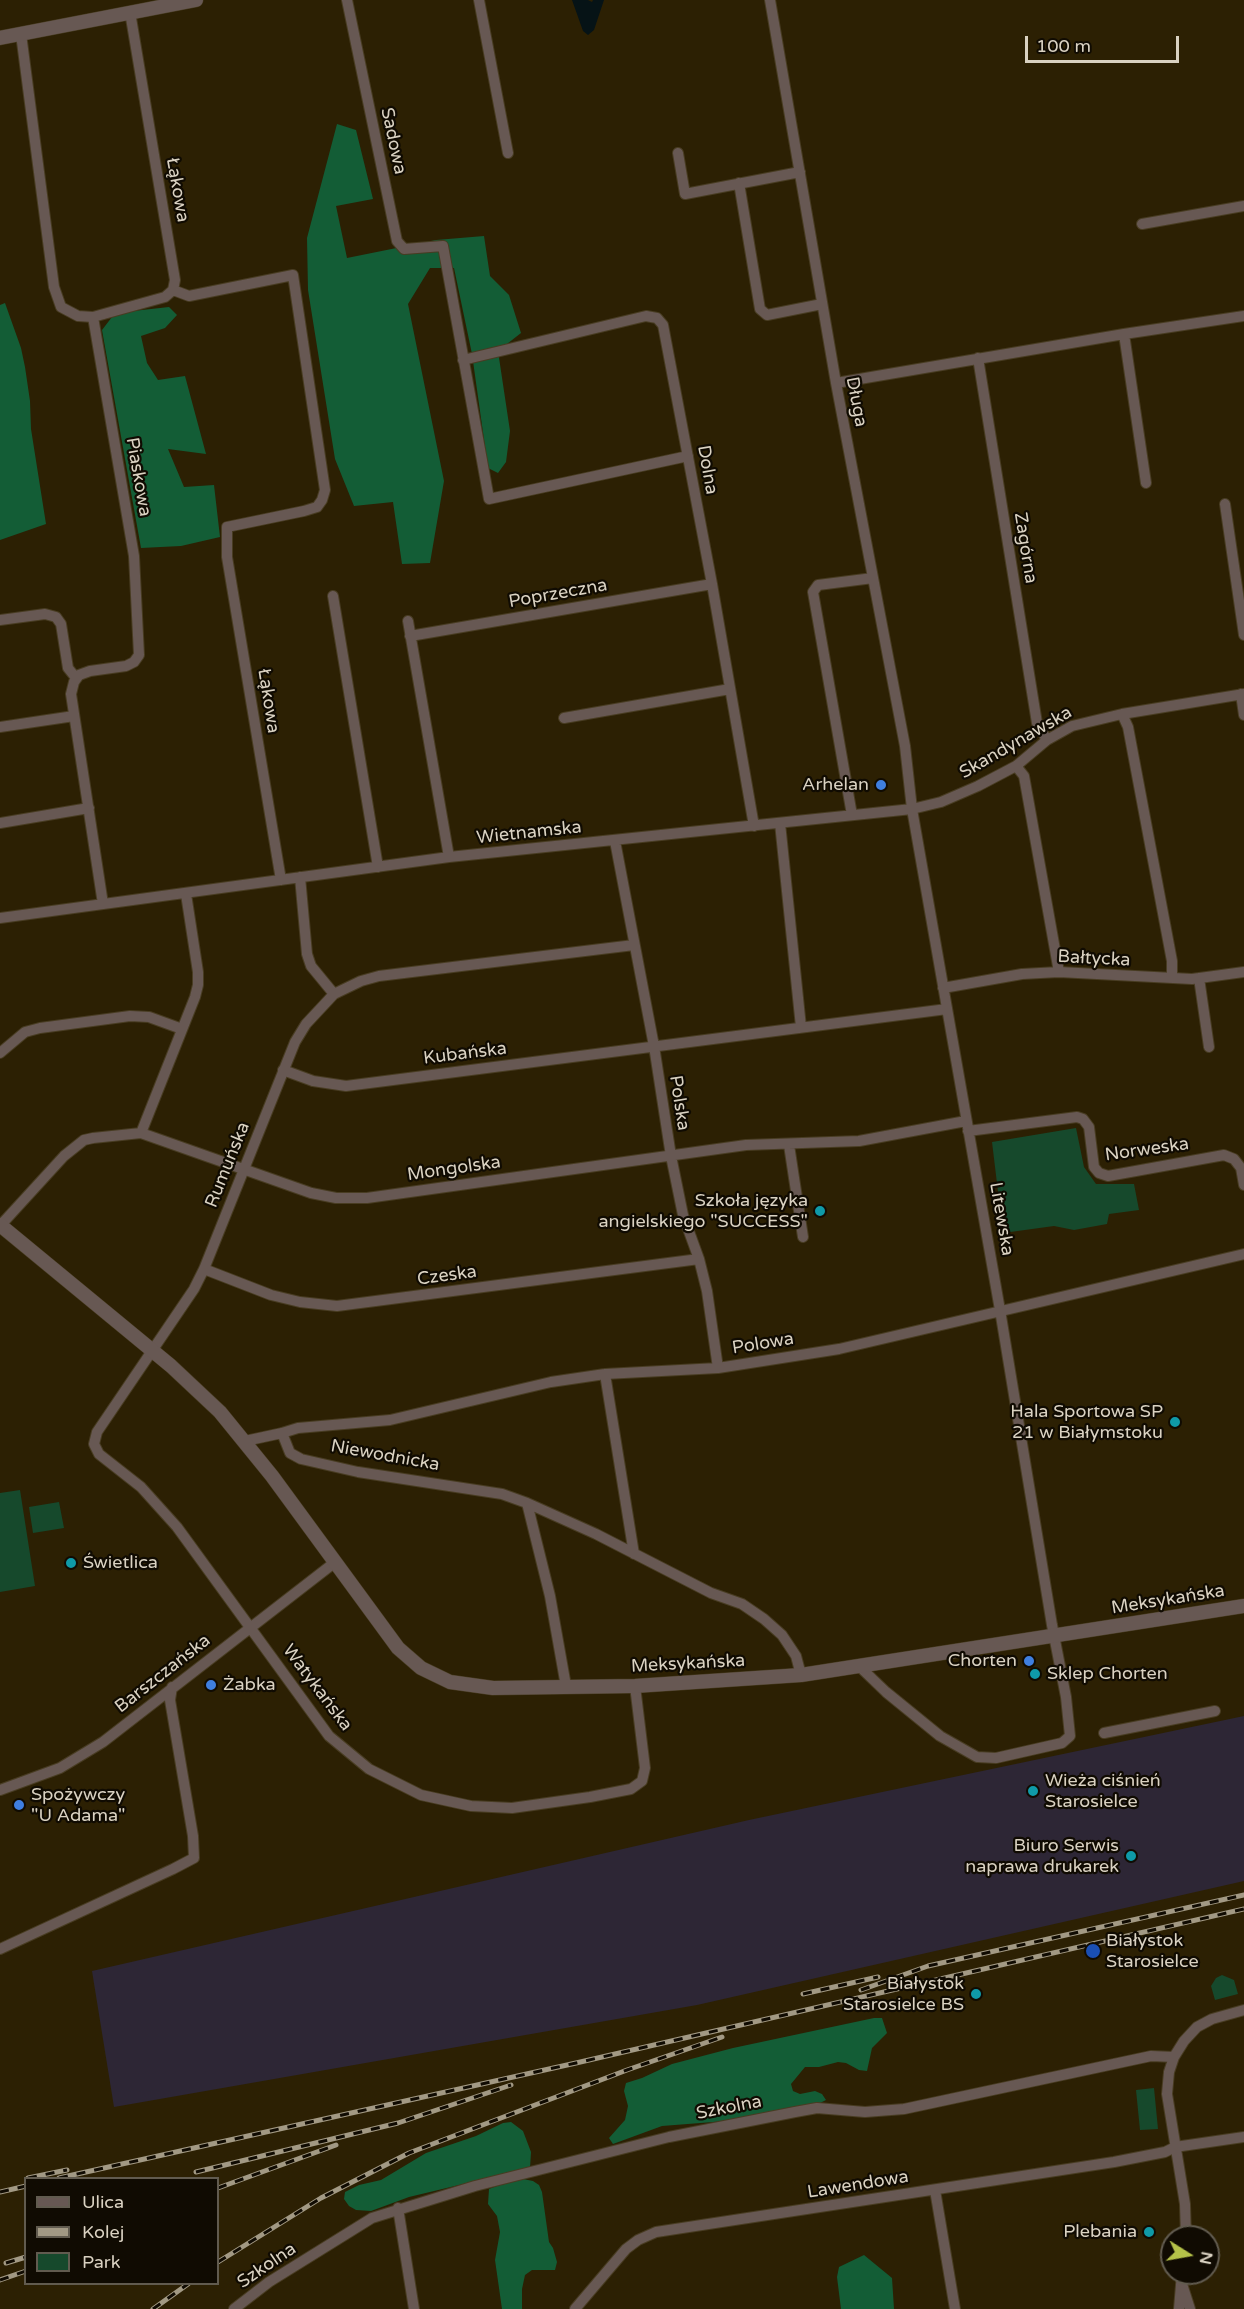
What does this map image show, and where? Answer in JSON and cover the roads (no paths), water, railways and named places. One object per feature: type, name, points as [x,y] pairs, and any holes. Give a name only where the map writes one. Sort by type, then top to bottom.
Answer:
[{"type":"street","points":[[0,38],[167,3],[196,0]]},
{"type":"street","name":"Sadowa","points":[[347,0],[397,241],[404,249],[443,246],[464,360]]},
{"type":"street","points":[[479,0],[508,153]]},
{"type":"street","name":"Długa","points":[[770,0],[836,383],[905,746],[912,809]]},
{"type":"street","name":"Łąkowa","points":[[130,12],[175,280],[173,290],[189,296],[293,275],[325,490],[322,501],[317,507],[227,527],[227,557],[281,880]]},
{"type":"street","points":[[21,34],[54,287],[61,308],[78,316],[93,317],[165,297],[173,290]]},
{"type":"street","points":[[678,153],[685,194],[800,172]]},
{"type":"street","points":[[739,183],[760,309],[767,315],[822,304]]},
{"type":"street","points":[[1142,224],[1244,206]]},
{"type":"street","name":"Dolna","points":[[464,360],[646,316],[657,318],[663,325],[712,584],[754,826]]},
{"type":"street","points":[[836,383],[1244,316]]},
{"type":"street","name":"Piaskowa","points":[[76,678],[90,671],[126,666],[134,662],[139,655],[140,645],[134,556],[93,317]]},
{"type":"street","points":[[1124,334],[1146,483]]},
{"type":"street","name":"Zagórna","points":[[978,358],[1037,723],[1047,740]]},
{"type":"street","points":[[464,360],[489,499],[688,456]]},
{"type":"street","points":[[1225,504],[1244,635]]},
{"type":"street","points":[[852,815],[813,592],[818,585],[873,578]]},
{"type":"street","name":"Poprzeczna","points":[[410,636],[712,584]]},
{"type":"street","points":[[333,596],[378,867]]},
{"type":"street","points":[[0,620],[45,614],[56,617],[60,624],[68,668],[76,678],[71,694],[103,904]]},
{"type":"street","points":[[408,621],[449,857]]},
{"type":"street","points":[[564,718],[730,689]]},
{"type":"street","points":[[1242,694],[1244,715]]},
{"type":"street","name":"Skandynawska","points":[[912,809],[941,802],[978,786],[1016,766],[1047,740],[1071,726],[1122,714],[1242,694]]},
{"type":"street","points":[[1122,714],[1128,727],[1172,961],[1172,978]]},
{"type":"street","points":[[0,728],[74,716]]},
{"type":"street","points":[[1016,766],[1024,776],[1059,972]]},
{"type":"street","points":[[0,823],[89,808]]},
{"type":"street","name":"Wietnamska","points":[[0,918],[449,857],[912,809]]},
{"type":"street","name":"Litewska","points":[[860,1667],[886,1692],[940,1736],[977,1756],[996,1758],[1062,1743],[1070,1736],[1000,1310],[912,809]]},
{"type":"street","points":[[780,823],[801,1027]]},
{"type":"street","name":"Polska","points":[[615,841],[654,1046],[671,1156],[683,1215],[699,1259],[707,1291],[718,1368]]},
{"type":"street","points":[[300,877],[307,954],[311,966],[334,994]]},
{"type":"street","points":[[186,894],[198,972],[195,997],[141,1133],[93,1138],[74,1147],[0,1225],[198,1390],[245,1441],[282,1432]]},
{"type":"street","name":"Rumuńska","points":[[152,1350],[194,1289],[204,1269],[295,1042],[306,1024],[334,994],[361,981],[379,976],[634,945]]},
{"type":"street","name":"Bałtycka","points":[[943,988],[1022,974],[1059,972],[1172,978],[1199,978],[1244,972]]},
{"type":"street","points":[[1199,978],[1209,1047]]},
{"type":"street","name":"Kubańska","points":[[284,1070],[313,1081],[346,1086],[947,1010]]},
{"type":"street","points":[[2,1048],[25,1032],[40,1028],[130,1016],[149,1017],[182,1029]]},
{"type":"street","name":"Norweska","points":[[967,1126],[1077,1117],[1083,1119],[1089,1127],[1094,1167],[1099,1173],[1108,1176],[1224,1155],[1234,1158],[1241,1168],[1244,1185]]},
{"type":"street","name":"Mongolska","points":[[141,1133],[311,1193],[336,1198],[367,1198],[746,1146],[858,1141],[967,1126]]},
{"type":"street","points":[[789,1145],[803,1237]]},
{"type":"street","name":"Polowa","points":[[282,1432],[298,1428],[390,1420],[551,1382],[605,1374],[718,1368],[839,1349],[1244,1254]]},
{"type":"street","name":"Czeska","points":[[204,1269],[271,1295],[300,1302],[337,1306],[699,1259]]},
{"type":"street","name":"Watykańska","points":[[152,1350],[97,1432],[94,1444],[99,1454],[141,1487],[157,1503],[251,1626],[330,1736],[369,1769],[421,1795],[471,1806],[512,1808],[631,1789],[642,1781],[645,1768],[635,1686]]},
{"type":"street","points":[[605,1374],[634,1554]]},
{"type":"street","name":"Niewodnicka","points":[[282,1432],[290,1453],[301,1459],[358,1472],[502,1494],[596,1534],[711,1593],[742,1604],[764,1619],[782,1635],[796,1656],[801,1675]]},
{"type":"street","name":"Meksykańska","points":[[245,1441],[398,1648],[428,1672],[450,1682],[478,1687],[635,1686],[801,1675],[1244,1606]]},
{"type":"street","points":[[527,1503],[550,1596],[566,1686]]},
{"type":"street","name":"Barszczańska","points":[[0,1790],[60,1768],[103,1742],[334,1563]]},
{"type":"street","points":[[0,1949],[194,1858],[193,1836],[170,1700],[172,1688]]},
{"type":"street","points":[[1104,1733],[1215,1711]]},
{"type":"street","points":[[1186,2225],[1185,2204],[1167,2084],[1174,2057],[1184,2041],[1203,2022],[1244,2010]]},
{"type":"street","name":"Szkolna","points":[[234,2309],[269,2282],[372,2218],[398,2208],[475,2186],[669,2137],[784,2114],[818,2108],[865,2112],[904,2109],[1151,2056],[1174,2057]]},
{"type":"street","name":"Lawendowa","points":[[574,2309],[626,2249],[638,2240],[656,2232],[1114,2162],[1165,2152],[1175,2147],[1244,2137]]},
{"type":"street","points":[[935,2190],[956,2309]]},
{"type":"street","points":[[398,2208],[414,2309]]},
{"type":"street","points":[[1179,2309],[1181,2285]]},
{"type":"street","points":[[1184,2285],[1190,2309]]},
{"type":"railway","points":[[861,1990],[928,1966],[1244,1895]]},
{"type":"railway","points":[[63,2177],[576,2063],[1244,1909]]},
{"type":"railway","points":[[803,1994],[878,1977]]},
{"type":"railway","points":[[219,2261],[321,2198],[409,2153],[627,2070],[722,2037]]},
{"type":"railway","points":[[196,2172],[398,2123],[511,2085]]},
{"type":"railway","points":[[219,2188],[336,2145]]},
{"type":"railway","points":[[33,2177],[67,2170]]},
{"type":"railway","points":[[0,2192],[24,2186]]},
{"type":"railway","points":[[6,2263],[24,2258]]},
{"type":"railway","points":[[0,2280],[24,2272]]},
{"type":"railway","points":[[153,2309],[187,2285]]},
{"type":"place","name":"Arhelan","points":[[881,785]]},
{"type":"place","name":"Szkoła języka angielskiego \"SUCCESS\"","points":[[820,1211]]},
{"type":"place","name":"Hala Sportowa SP 21 w Białymstoku","points":[[1175,1422]]},
{"type":"place","name":"Świetlica","points":[[71,1563]]},
{"type":"place","name":"Chorten","points":[[1029,1661]]},
{"type":"place","name":"Sklep Chorten","points":[[1035,1674]]},
{"type":"place","name":"Żabka","points":[[211,1685]]},
{"type":"place","name":"Wieża ciśnień Starosielce","points":[[1033,1791]]},
{"type":"place","name":"Spożywczy \"U Adama\"","points":[[19,1805]]},
{"type":"place","name":"Biuro Serwis naprawa drukarek","points":[[1131,1856]]},
{"type":"place","name":"Białystok Starosielce","points":[[1093,1951]]},
{"type":"place","name":"Białystok Starosielce BS","points":[[976,1994]]},
{"type":"place","name":"Plebania","points":[[1149,2232]]}]
